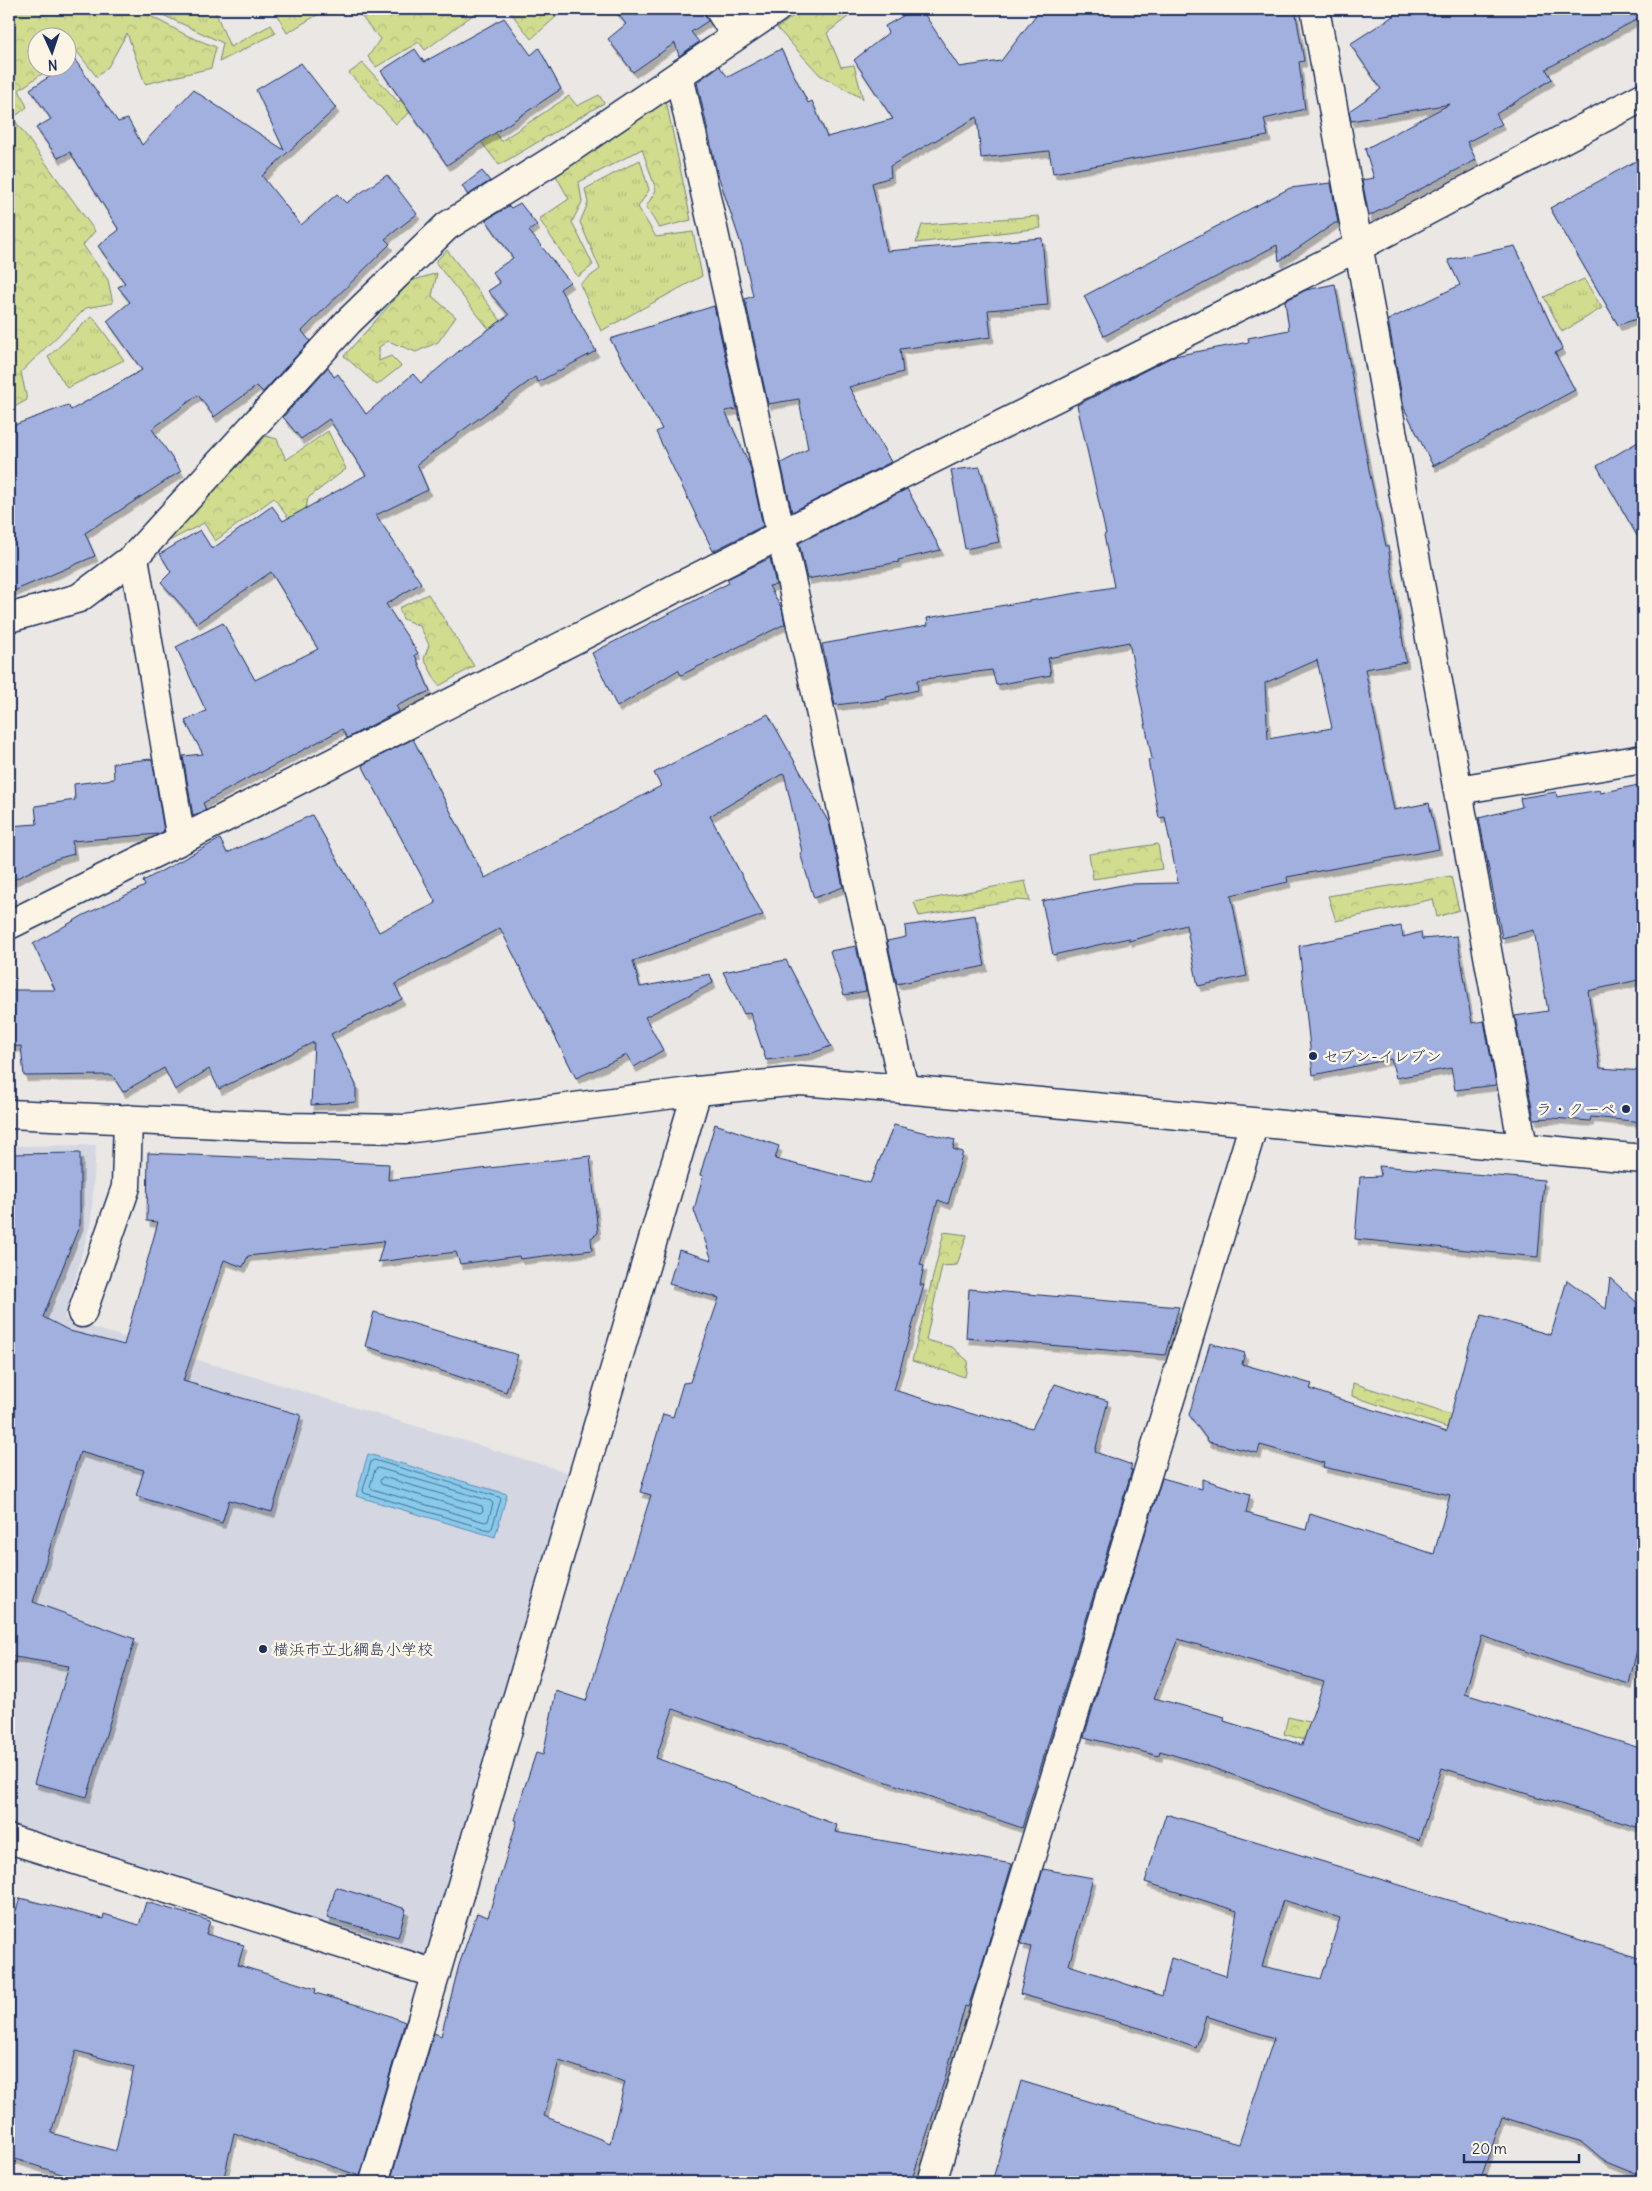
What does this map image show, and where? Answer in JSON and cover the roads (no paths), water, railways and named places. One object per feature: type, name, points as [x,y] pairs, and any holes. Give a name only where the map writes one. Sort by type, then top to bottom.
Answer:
[{"type":"street","points":[[719,9],[736,36]]},
{"type":"street","points":[[9,618],[79,598],[134,557],[348,322],[447,226],[555,159],[776,9]]},
{"type":"street","points":[[1315,9],[1522,1147]]},
{"type":"street","points":[[679,75],[904,1089]]},
{"type":"street","points":[[9,925],[181,840],[780,535],[1358,247],[1643,97]]},
{"type":"street","points":[[134,557],[181,840]]},
{"type":"street","points":[[1458,790],[1643,759]]},
{"type":"street","points":[[9,1114],[286,1127],[406,1129],[697,1091],[800,1081],[904,1089],[1643,1159]]},
{"type":"street","points":[[374,2182],[697,1091]]},
{"type":"street","points":[[82,1313],[126,1187],[128,1119]]},
{"type":"street","points":[[932,2182],[1254,1123]]},
{"type":"street","points":[[9,1838],[436,1974]]},
{"type":"water","points":[[368,1454],[507,1494],[495,1537],[356,1496]]},
{"type":"place","name":"セブン-イレブン","points":[[1313,1056]]},
{"type":"place","name":"ラ・クーペ","points":[[1626,1109]]},
{"type":"place","name":"横浜市立北綱島小学校","points":[[263,1649]]}]
